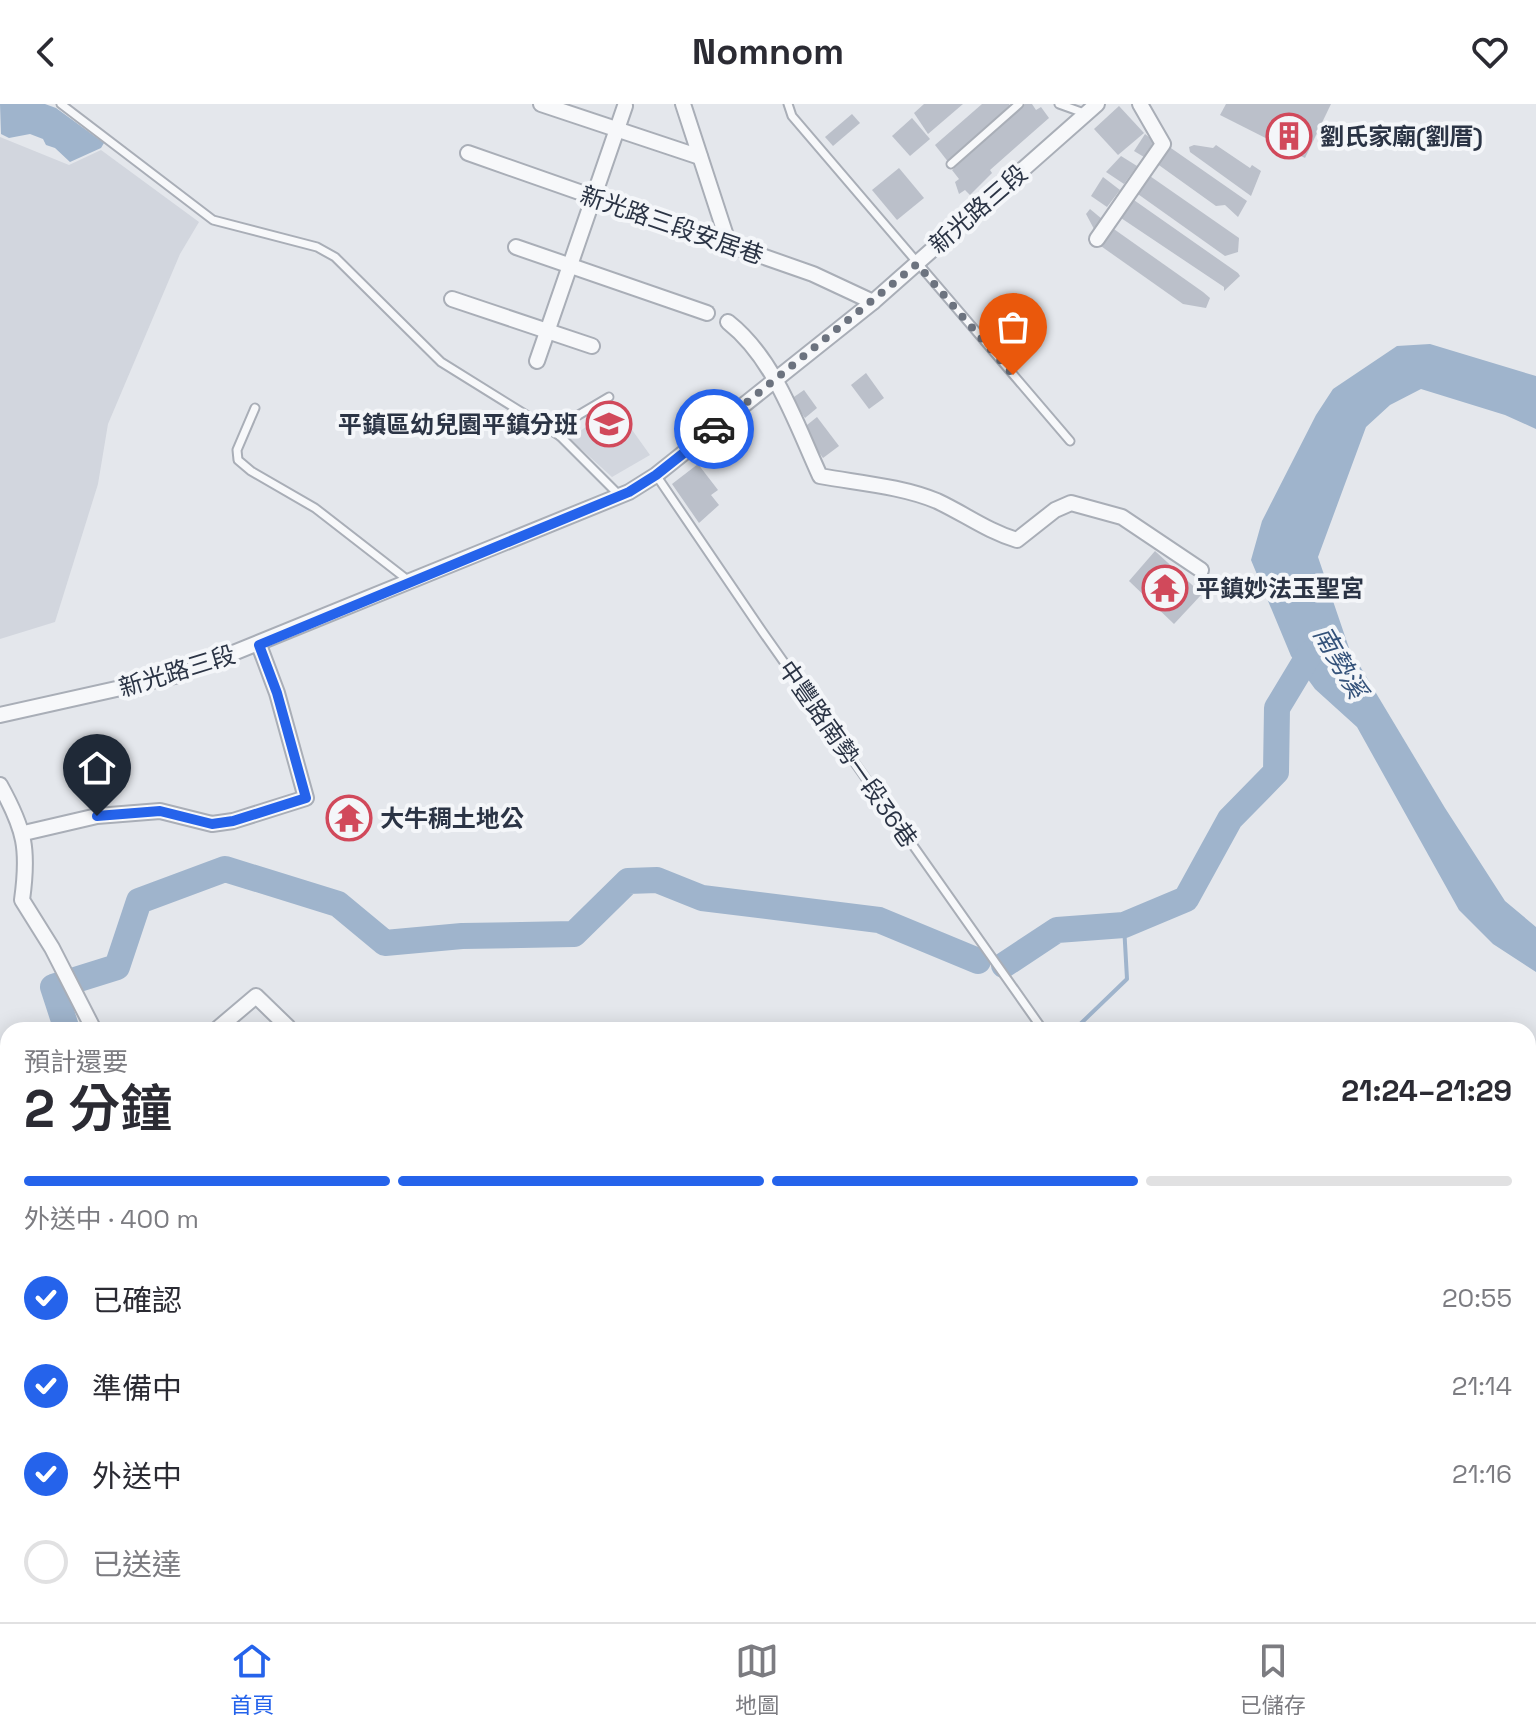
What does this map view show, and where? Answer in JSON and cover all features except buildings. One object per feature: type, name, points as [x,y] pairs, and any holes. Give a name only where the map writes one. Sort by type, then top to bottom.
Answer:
[{"type":"street","points":[[541,104],[700,157]]},
{"type":"street","points":[[683,104],[729,245]]},
{"type":"street","points":[[1097,239],[1163,144],[1140,104]]},
{"type":"street","points":[[537,361],[625,106]]},
{"type":"street","name":"新光路三段","points":[[0,715],[179,675],[620,496],[656,475],[873,302],[1092,109]]},
{"type":"street","name":"新光路三段安居巷","points":[[468,153],[813,274],[873,302]]},
{"type":"street","points":[[516,247],[707,313]]},
{"type":"street","points":[[452,299],[592,346]]},
{"type":"street","points":[[728,322],[742,333],[776,380],[820,476],[914,493],[939,502],[994,533],[1017,540],[1055,510],[1071,503],[1122,517],[1201,570]]},
{"type":"street","points":[[24,833],[97,816],[160,811],[212,824],[233,821],[306,798],[277,693],[259,645]]},
{"type":"street","points":[[0,785],[24,833],[26,868],[22,900],[52,948],[90,1022]]},
{"type":"street","points":[[225,1022],[256,996],[283,1022]]},
{"type":"lane","points":[[61,104],[213,220],[317,247],[335,257],[441,362],[560,436],[620,496]]},
{"type":"lane","points":[[788,104],[792,116],[1070,441]]},
{"type":"lane","points":[[951,164],[1019,104]]},
{"type":"lane","points":[[1059,104],[1092,109]]},
{"type":"lane","points":[[560,436],[560,426],[567,420],[609,397]]},
{"type":"lane","points":[[255,408],[237,450],[238,460],[341,526],[409,582]]},
{"type":"lane","name":"中豐路南勢一段36巷","points":[[656,475],[1037,1022]]},
{"type":"shaded area","points":[[0,137],[69,165],[101,150],[199,222],[180,254],[108,424],[98,484],[55,622],[0,639]]},
{"type":"shaded area","name":"平鎮區幼兒園平鎮分班","points":[[615,406],[650,455],[612,477],[581,449],[565,442]]},
{"type":"water","points":[[0,104],[45,104],[56,108],[104,143],[101,148],[70,162],[55,148],[46,145],[43,139],[30,134],[9,138],[1,134]]},
{"type":"water","name":"南勢溪","points":[[1430,344],[1536,376],[1536,429],[1505,415],[1421,389],[1390,405],[1366,427],[1318,557],[1349,648],[1505,901],[1536,927],[1536,972],[1493,944],[1459,910],[1357,727],[1315,689],[1291,656],[1251,560],[1262,521],[1316,415],[1333,389],[1397,346]]},
{"type":"waterway","name":"南勢溪","points":[[1004,965],[1057,930],[1124,925],[1186,899],[1230,819],[1276,772],[1277,708],[1309,655],[1324,642]]},
{"type":"waterway","points":[[64,1022],[53,987],[117,967],[139,901],[225,869],[338,904],[385,943],[462,936],[574,934],[628,881],[657,880],[702,898],[879,920],[978,961]]},
{"type":"waterway","points":[[1082,1022],[1127,979],[1124,925]]},
{"type":"way so far","points":[[714,429],[917,264],[1013,375]]},
{"type":"place","name":"劉氏家廟(劉厝)","points":[[1289,136]]},
{"type":"place","name":"平鎮區幼兒園平鎮分班","points":[[609,424]]},
{"type":"place","name":"平鎮妙法玉聖宮","points":[[1165,588]]},
{"type":"place","name":"大牛稠土地公","points":[[349,818]]},
{"type":"route","points":[[97,816],[160,811],[212,824],[233,821],[306,798],[277,693],[259,645],[629,492],[656,475],[714,429]]}]
